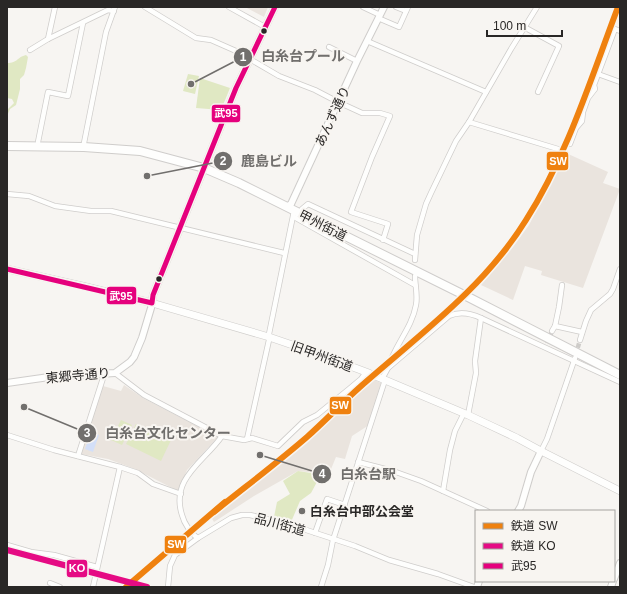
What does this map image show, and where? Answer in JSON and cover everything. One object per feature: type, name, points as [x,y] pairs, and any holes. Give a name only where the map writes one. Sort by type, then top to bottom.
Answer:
[{"type":"highway","name":"甲州街道","points":[[7,141],[116,144],[142,147],[205,166],[620,368]]},
{"type":"highway","name":"甲州街道","points":[[7,146],[84,147],[140,151],[205,166]]},
{"type":"highway","name":"甲州街道","points":[[470,296],[620,375]]},
{"type":"main road","name":"旧甲州街道","points":[[7,269],[152,303],[269,337],[366,372],[466,414],[517,438],[620,491]]},
{"type":"street","points":[[48,39],[55,7]]},
{"type":"street","points":[[145,7],[196,38],[211,40],[236,51],[279,76],[315,90],[362,113],[380,113],[390,116],[372,157],[351,212],[388,224],[383,240]]},
{"type":"street","points":[[229,7],[265,27]]},
{"type":"street","name":"東郷寺通り","points":[[7,383],[49,377],[104,375],[115,373],[130,362],[134,357],[142,338],[153,295],[236,88],[275,7]]},
{"type":"street","points":[[363,7],[399,27],[407,9],[396,7]]},
{"type":"street","name":"あんず通り","points":[[294,210],[338,102],[384,7]]},
{"type":"street","points":[[415,260],[417,236],[426,204],[456,142],[537,7]]},
{"type":"street","points":[[30,50],[48,39],[108,10],[115,9],[106,32],[84,143]]},
{"type":"street","points":[[38,142],[48,92],[68,96],[83,23]]},
{"type":"street","points":[[524,27],[559,46],[538,92]]},
{"type":"street","points":[[570,144],[576,128],[582,120],[588,98],[594,89],[594,85],[615,29],[620,31]]},
{"type":"street","points":[[367,41],[486,92]]},
{"type":"street","points":[[329,47],[357,61]]},
{"type":"street","points":[[598,74],[620,82]]},
{"type":"street","points":[[469,122],[558,149]]},
{"type":"street","points":[[7,194],[29,196],[55,206],[111,211],[284,253]]},
{"type":"street","points":[[294,210],[308,204],[415,254]]},
{"type":"street","points":[[247,439],[294,210]]},
{"type":"street","points":[[294,210],[415,285]]},
{"type":"street","points":[[580,340],[586,320],[592,310],[610,294],[620,269]]},
{"type":"street","points":[[321,587],[328,565],[333,540],[383,379],[417,304],[415,276]]},
{"type":"street","points":[[552,332],[555,326],[562,286]]},
{"type":"street","points":[[388,368],[449,316],[456,313],[471,314],[546,345],[620,382]]},
{"type":"street","points":[[443,491],[455,430],[466,414],[476,373],[475,361],[481,318]]},
{"type":"street","points":[[555,326],[582,332]]},
{"type":"street","points":[[519,510],[531,472],[547,439],[574,359]]},
{"type":"street","points":[[115,373],[144,395],[222,436],[244,440],[252,438],[278,446],[303,422],[317,415],[361,379],[366,372]]},
{"type":"street","points":[[78,456],[104,375]]},
{"type":"street","points":[[7,435],[78,456],[100,460],[138,473],[153,484],[180,494]]},
{"type":"street","points":[[198,538],[183,518],[180,508],[180,494],[190,472],[222,436]]},
{"type":"street","points":[[358,462],[400,473],[485,510]]},
{"type":"street","points":[[93,587],[120,467]]},
{"type":"street","points":[[315,533],[327,499],[345,505]]},
{"type":"street","name":"品川街道","points":[[168,587],[170,566],[173,559],[179,552],[198,538],[231,518],[242,515],[257,516],[288,524],[395,562],[438,574],[474,587]]},
{"type":"street","points":[[7,545],[31,552],[54,555],[97,567]]},
{"type":"street","points":[[615,577],[620,563]]},
{"type":"street","points":[[50,584],[60,587]]},
{"type":"shaded area","points":[[245,7],[268,7],[264,17]]},
{"type":"shaded area","points":[[566,153],[608,172],[603,183],[620,189],[583,288],[541,275],[542,271],[525,266],[513,300],[481,285],[513,247],[529,225]]},
{"type":"shaded area","points":[[372,379],[381,383],[369,425],[352,436],[345,459],[336,457],[329,474],[298,471],[254,496],[214,522],[211,517],[235,499],[309,437]]},
{"type":"shaded area","points":[[124,385],[143,398],[218,437],[187,470],[178,491],[135,469],[108,459],[81,454],[103,386],[121,391]]},
{"type":"green space","points":[[26,55],[28,57],[26,68],[24,75],[20,79],[20,89],[16,105],[10,109],[7,116],[7,110],[14,103],[12,99],[7,98],[7,63],[13,62]]},
{"type":"green space","points":[[188,74],[199,76],[195,94],[183,91]]},
{"type":"green space","points":[[200,78],[230,88],[221,110],[196,108]]},
{"type":"green space","points":[[121,420],[132,425],[122,445],[111,440]]},
{"type":"green space","points":[[136,424],[171,440],[161,461],[126,444]]},
{"type":"green space","points":[[298,471],[311,473],[318,480],[311,493],[300,501],[291,522],[274,517],[277,502],[290,494],[283,481]]},
{"type":"water","points":[[91,432],[99,435],[93,452],[85,449]]},
{"type":"tunnel","points":[[547,343],[552,331]]},
{"type":"tunnel","points":[[576,354],[580,340]]},
{"type":"rail line","name":"SW","points":[[214,512],[273,466],[307,437],[360,387],[449,310],[471,289],[509,245],[526,220],[554,170],[588,89],[618,7]]},
{"type":"rail line","name":"SW","points":[[126,587],[225,502]]},
{"type":"rail line","name":"KO","points":[[7,550],[147,587]]},
{"type":"transit line","name":"武95","points":[[7,269],[152,303],[153,295],[236,88],[275,7]]},
{"type":"place","name":"白糸台プール","points":[[191,84]]},
{"type":"place","name":"鹿島ビル","points":[[147,176]]},
{"type":"place","name":"白糸台文化センター","points":[[24,407]]},
{"type":"place","name":"白糸台駅","points":[[260,455]]},
{"type":"place","name":"白糸台中部公会堂","points":[[302,511]]}]
